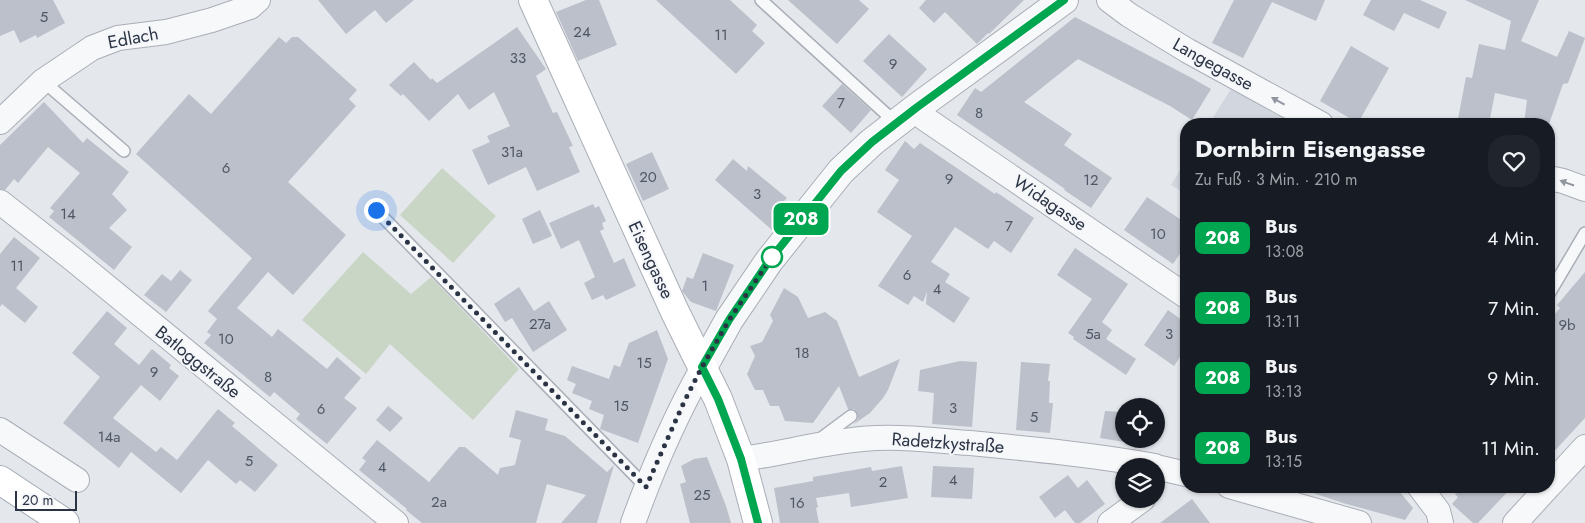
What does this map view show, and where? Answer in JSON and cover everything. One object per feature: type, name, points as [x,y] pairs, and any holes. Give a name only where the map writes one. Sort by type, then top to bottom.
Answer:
[{"type":"main road","name":"Eisengasse","points":[[533,0],[675,312],[718,399],[741,459],[758,523]]},
{"type":"main road","points":[[0,480],[64,523]]},
{"type":"street","name":"Edlach","points":[[0,122],[42,81],[92,48],[118,38],[166,32],[212,20],[250,7],[258,0]]},
{"type":"street","points":[[633,523],[646,487],[684,402],[702,367],[729,320],[769,261],[802,218],[841,171],[872,142],[1064,0]]},
{"type":"street","name":"Langegasse","points":[[1109,0],[1129,15],[1188,51],[1310,118]]},
{"type":"street","name":"Widagasse","points":[[906,116],[924,118],[1180,292]]},
{"type":"street","points":[[1555,179],[1585,189]]},
{"type":"street","name":"Batloggstraße","points":[[0,202],[74,260],[396,523]]},
{"type":"street","points":[[0,430],[77,480]]},
{"type":"street","name":"Radetzkystraße","points":[[741,459],[810,446],[877,438],[919,439],[1010,447],[1115,464]]},
{"type":"street","points":[[1555,480],[1585,447]]},
{"type":"street","points":[[1254,493],[1359,523]]},
{"type":"street","points":[[1424,493],[1438,511],[1441,523]]},
{"type":"street","points":[[1515,523],[1543,493]]},
{"type":"street","points":[[1110,523],[1131,508]]},
{"type":"lane","name":"Widagasse","points":[[761,0],[906,116]]},
{"type":"lane","points":[[42,81],[124,151]]},
{"type":"lane","points":[[376,210],[646,487]]},
{"type":"lane","points":[[1555,284],[1585,233]]},
{"type":"lane","points":[[810,446],[851,416]]},
{"type":"shaded area","points":[[1231,89],[1282,118],[1213,118]]},
{"type":"shaded area","points":[[1180,170],[1180,190],[1171,185]]},
{"type":"green space","points":[[442,168],[496,216],[453,263],[400,215]]},
{"type":"green space","points":[[363,252],[411,294],[431,277],[519,369],[473,420],[390,344],[366,374],[302,320]]},
{"type":"building","points":[[0,0],[53,0],[65,23],[37,38],[36,35],[20,43],[14,30],[0,36]]},
{"type":"building","points":[[318,0],[414,0],[386,23],[375,10],[346,34]]},
{"type":"building","points":[[586,0],[599,0],[617,45],[578,61],[556,12]]},
{"type":"building","points":[[656,0],[730,0],[757,25],[752,31],[765,43],[736,74]]},
{"type":"building","points":[[788,0],[859,0],[869,9],[837,44]]},
{"type":"building","points":[[926,0],[1024,0],[977,44],[945,12],[934,23],[919,8]]},
{"type":"building","points":[[1234,0],[1325,0],[1316,21],[1272,2],[1243,58],[1212,43]]},
{"type":"building","points":[[1371,0],[1420,0],[1447,12],[1439,29],[1404,13],[1394,31],[1363,15]]},
{"type":"building","points":[[1465,0],[1539,0],[1521,41],[1557,57],[1569,31],[1585,38],[1568,83],[1563,84],[1551,118],[1525,118],[1527,100],[1495,93],[1490,118],[1458,118],[1466,77],[1472,78],[1479,44],[1505,50],[1511,21]]},
{"type":"building","points":[[1075,17],[1211,89],[1193,118],[1189,118],[1170,106],[1078,59],[1024,102],[1072,134],[1064,145],[1112,178],[1091,208],[957,115],[975,88],[981,92]]},
{"type":"building","points":[[517,27],[546,69],[536,76],[553,113],[557,112],[573,146],[569,147],[580,172],[537,191],[526,167],[488,185],[472,150],[490,142],[487,136],[510,126],[494,92],[469,110],[458,94],[429,121],[403,94],[401,96],[389,85],[414,62],[431,80],[432,78],[437,83]]},
{"type":"building","points":[[889,34],[927,69],[902,97],[863,61]]},
{"type":"building","points":[[279,37],[286,43],[292,37],[298,37],[357,90],[349,99],[356,106],[288,182],[346,235],[293,295],[268,272],[237,308],[272,337],[278,329],[327,369],[337,357],[361,378],[344,398],[357,408],[327,444],[296,419],[300,414],[274,392],[270,397],[204,343],[211,335],[207,332],[217,319],[208,311],[252,258],[136,154],[189,94],[211,114]]},
{"type":"building","points":[[1351,46],[1389,68],[1361,118],[1349,118],[1320,101]]},
{"type":"building","points":[[842,84],[871,110],[851,133],[822,106]]},
{"type":"building","points":[[44,102],[83,143],[87,138],[129,172],[112,194],[127,210],[109,228],[132,247],[114,270],[49,217],[54,211],[50,208],[80,173],[48,147],[18,183],[14,179],[5,190],[0,189],[0,145]]},
{"type":"building","points":[[905,141],[914,149],[920,143],[1034,218],[1011,253],[994,241],[988,249],[955,227],[931,262],[950,274],[945,282],[970,298],[954,323],[926,304],[927,292],[923,302],[914,296],[908,305],[878,286],[912,236],[877,212],[899,180],[885,170]]},
{"type":"building","points":[[652,152],[669,189],[643,201],[626,164]]},
{"type":"building","points":[[733,159],[747,171],[748,166],[787,198],[782,203],[790,210],[772,230],[715,180]]},
{"type":"building","points":[[1147,197],[1180,219],[1180,254],[1173,264],[1124,230]]},
{"type":"building","points":[[593,204],[595,208],[599,206],[606,221],[602,223],[604,229],[600,231],[614,263],[624,258],[636,286],[606,300],[603,295],[592,300],[584,283],[595,277],[579,240],[561,249],[549,223]]},
{"type":"building","points":[[540,210],[552,236],[533,244],[522,219]]},
{"type":"building","points":[[14,237],[40,258],[16,288],[38,307],[25,323],[2,304],[0,307],[0,254]]},
{"type":"building","points":[[1075,248],[1128,284],[1102,322],[1112,330],[1106,339],[1136,359],[1126,375],[1073,339],[1074,337],[1068,333],[1092,299],[1057,275]]},
{"type":"building","points":[[703,253],[734,265],[716,311],[691,302],[682,291],[687,277],[693,279]]},
{"type":"building","points":[[180,270],[192,280],[166,312],[144,295],[162,274],[171,281]]},
{"type":"building","points":[[1585,272],[1585,418],[1555,450],[1555,314],[1560,308],[1557,305]]},
{"type":"building","points":[[519,287],[534,311],[549,301],[567,330],[533,352],[512,318],[505,322],[494,304]]},
{"type":"building","points":[[784,288],[798,297],[808,318],[825,312],[837,321],[859,377],[900,359],[883,398],[870,413],[854,424],[858,419],[857,412],[854,409],[848,409],[839,386],[813,423],[785,421],[779,406],[770,406],[763,390],[755,390],[747,374],[755,356],[750,346],[762,342],[773,321],[770,315]]},
{"type":"building","points":[[1168,310],[1180,319],[1180,357],[1174,366],[1144,345]]},
{"type":"building","points":[[107,311],[127,328],[114,344],[139,365],[152,349],[171,365],[169,368],[179,376],[160,401],[141,385],[113,418],[156,452],[161,447],[177,460],[218,409],[235,423],[232,426],[278,465],[255,492],[240,480],[236,484],[208,460],[181,493],[131,452],[119,468],[63,423],[100,377],[72,353]]},
{"type":"building","points":[[657,330],[668,359],[638,443],[600,429],[604,415],[589,409],[592,401],[572,393],[576,384],[567,380],[572,366],[609,379],[614,365],[620,367],[629,343]]},
{"type":"building","points":[[960,361],[977,362],[972,427],[932,424],[934,393],[918,391],[920,370]]},
{"type":"building","points":[[1021,362],[1050,364],[1048,381],[1050,381],[1049,403],[1053,403],[1050,433],[1016,430]]},
{"type":"building","points":[[388,406],[403,418],[390,432],[376,420]]},
{"type":"building","points":[[516,410],[548,419],[545,430],[565,436],[607,472],[614,465],[597,523],[561,523],[586,495],[547,484],[536,523],[422,523],[359,470],[366,461],[362,458],[377,440],[429,482],[459,447],[465,447],[498,475],[500,468],[515,465],[521,440],[509,437]]},
{"type":"building","points":[[1105,411],[1115,412],[1115,440],[1100,438]]},
{"type":"building","points":[[707,457],[731,523],[690,523],[680,484],[686,482],[681,466],[694,459]]},
{"type":"building","points":[[902,466],[908,498],[851,507],[849,493],[816,498],[819,523],[780,523],[774,488],[813,481],[813,477],[871,467],[872,471]]},
{"type":"building","points":[[933,466],[974,468],[972,499],[931,497]]},
{"type":"building","points":[[1068,475],[1078,488],[1087,480],[1105,504],[1080,523],[1075,523],[1065,510],[1055,518],[1039,497]]},
{"type":"building","points":[[1313,493],[1401,493],[1413,508],[1405,520]]},
{"type":"building","points":[[1506,493],[1478,523],[1473,523],[1452,504],[1458,497],[1455,494]]},
{"type":"building","points":[[1192,499],[1210,523],[1160,523]]},
{"type":"bus line","name":"208","points":[[758,523],[741,459],[725,414],[702,367],[729,320],[769,261],[841,171],[872,142],[916,108],[1064,0]]},
{"type":"route","points":[[376,210],[646,487],[684,402],[702,367],[729,320],[772,257]]}]
